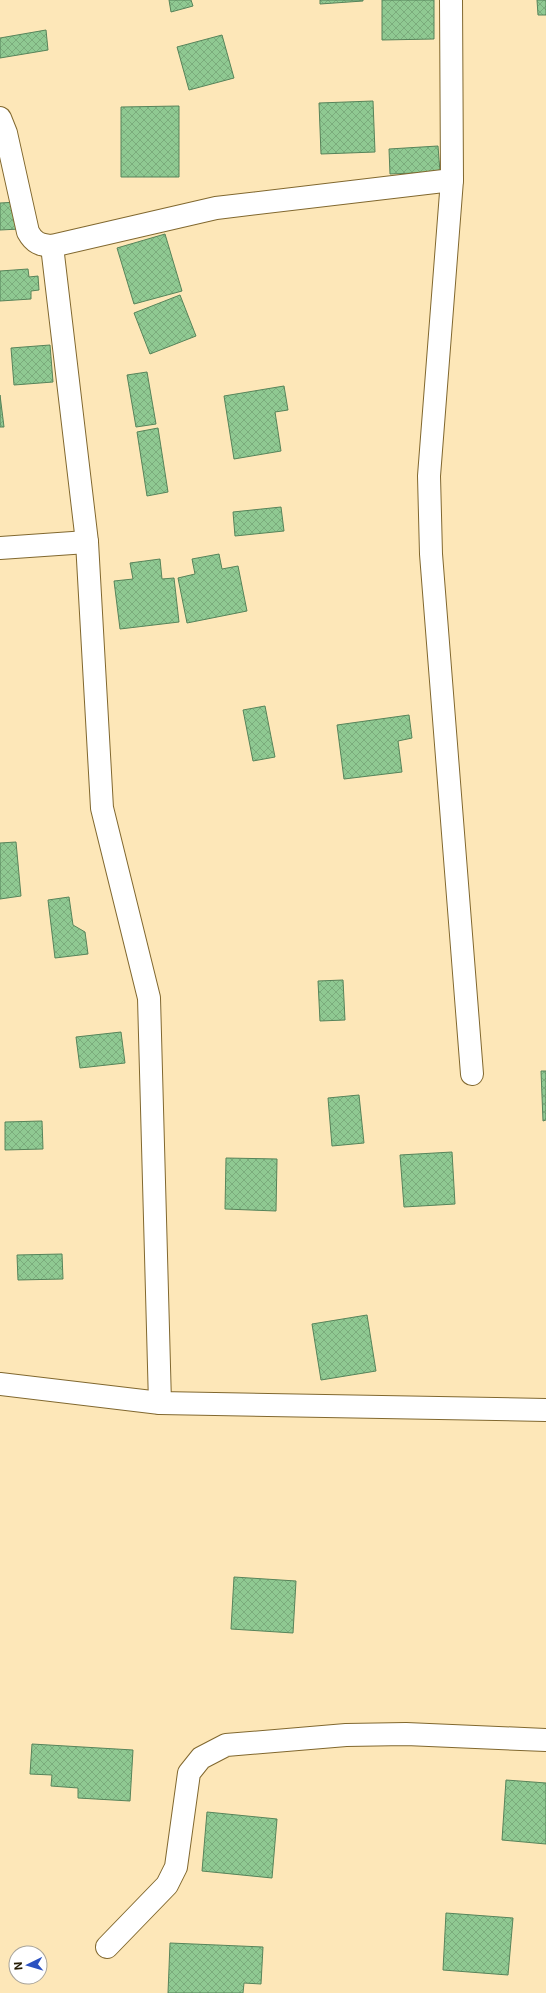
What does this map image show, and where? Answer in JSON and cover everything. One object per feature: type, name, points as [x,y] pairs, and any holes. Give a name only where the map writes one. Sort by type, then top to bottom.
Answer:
[{"type":"street","points":[[451,0],[452,180],[429,476],[431,554],[472,1074]]},
{"type":"street","points":[[0,118],[6,133],[28,232],[32,240],[41,245],[52,246],[216,208],[452,180]]},
{"type":"street","points":[[52,246],[87,542],[102,808],[149,998],[160,1403]]},
{"type":"street","points":[[0,548],[87,542]]},
{"type":"street","points":[[0,1384],[160,1403],[546,1410]]},
{"type":"street","points":[[107,1947],[167,1885],[176,1867],[189,1773],[201,1758],[226,1745],[346,1734],[406,1734],[546,1740]]},
{"type":"building","points":[[169,0],[191,0],[193,6],[171,12]]},
{"type":"building","points":[[320,0],[363,0],[363,1],[320,4]]},
{"type":"building","points":[[382,0],[434,0],[434,39],[382,40]]},
{"type":"building","points":[[537,0],[546,0],[546,15],[538,15]]},
{"type":"building","points":[[46,30],[48,50],[0,58],[0,38]]},
{"type":"building","points":[[222,35],[234,78],[189,90],[177,47]]},
{"type":"building","points":[[373,101],[375,152],[321,154],[319,103]]},
{"type":"building","points":[[179,106],[179,177],[121,177],[121,107]]},
{"type":"building","points":[[438,146],[440,172],[390,174],[389,149]]},
{"type":"building","points":[[18,202],[20,229],[0,230],[0,203]]},
{"type":"building","points":[[165,234],[182,291],[134,304],[117,248]]},
{"type":"building","points":[[28,269],[29,277],[38,276],[39,290],[31,291],[31,299],[0,301],[0,271]]},
{"type":"building","points":[[180,295],[196,336],[150,354],[134,313]]},
{"type":"building","points":[[50,345],[53,382],[14,385],[11,348]]},
{"type":"building","points":[[147,372],[156,424],[136,427],[127,375]]},
{"type":"building","points":[[284,386],[288,410],[275,412],[281,451],[234,459],[224,396]]},
{"type":"building","points":[[0,395],[4,427],[0,427]]},
{"type":"building","points":[[158,428],[168,492],[147,496],[137,432]]},
{"type":"building","points":[[281,507],[284,531],[235,536],[233,512]]},
{"type":"building","points":[[219,554],[222,569],[238,566],[247,611],[187,623],[178,578],[195,574],[192,559]]},
{"type":"building","points":[[160,559],[162,579],[174,578],[179,622],[120,629],[114,581],[133,579],[130,563]]},
{"type":"building","points":[[265,706],[275,757],[253,761],[243,710]]},
{"type":"building","points":[[409,715],[412,738],[398,741],[402,772],[344,779],[337,725]]},
{"type":"building","points":[[16,842],[21,896],[0,899],[0,843]]},
{"type":"building","points":[[69,897],[73,925],[85,932],[88,954],[55,958],[48,900]]},
{"type":"building","points":[[343,980],[345,1020],[320,1021],[318,981]]},
{"type":"building","points":[[121,1032],[125,1063],[80,1068],[76,1037]]},
{"type":"building","points":[[541,1071],[546,1071],[546,1120],[543,1121]]},
{"type":"building","points":[[359,1095],[364,1143],[332,1146],[328,1098]]},
{"type":"building","points":[[42,1121],[43,1149],[5,1150],[5,1122]]},
{"type":"building","points":[[452,1152],[455,1204],[404,1207],[400,1155]]},
{"type":"building","points":[[226,1158],[277,1159],[276,1211],[225,1209]]},
{"type":"building","points":[[62,1254],[63,1279],[18,1280],[17,1255]]},
{"type":"building","points":[[367,1315],[376,1371],[321,1380],[312,1324]]},
{"type":"building","points":[[234,1577],[296,1581],[293,1633],[231,1629]]},
{"type":"building","points":[[32,1744],[133,1750],[130,1801],[78,1798],[78,1788],[51,1786],[52,1775],[30,1774]]},
{"type":"building","points":[[506,1780],[546,1783],[546,1844],[502,1840]]},
{"type":"building","points":[[207,1812],[277,1819],[272,1878],[202,1871]]},
{"type":"building","points":[[446,1913],[513,1918],[508,1975],[443,1970]]},
{"type":"building","points":[[170,1943],[263,1947],[261,1984],[244,1983],[243,1993],[168,1993]]}]
